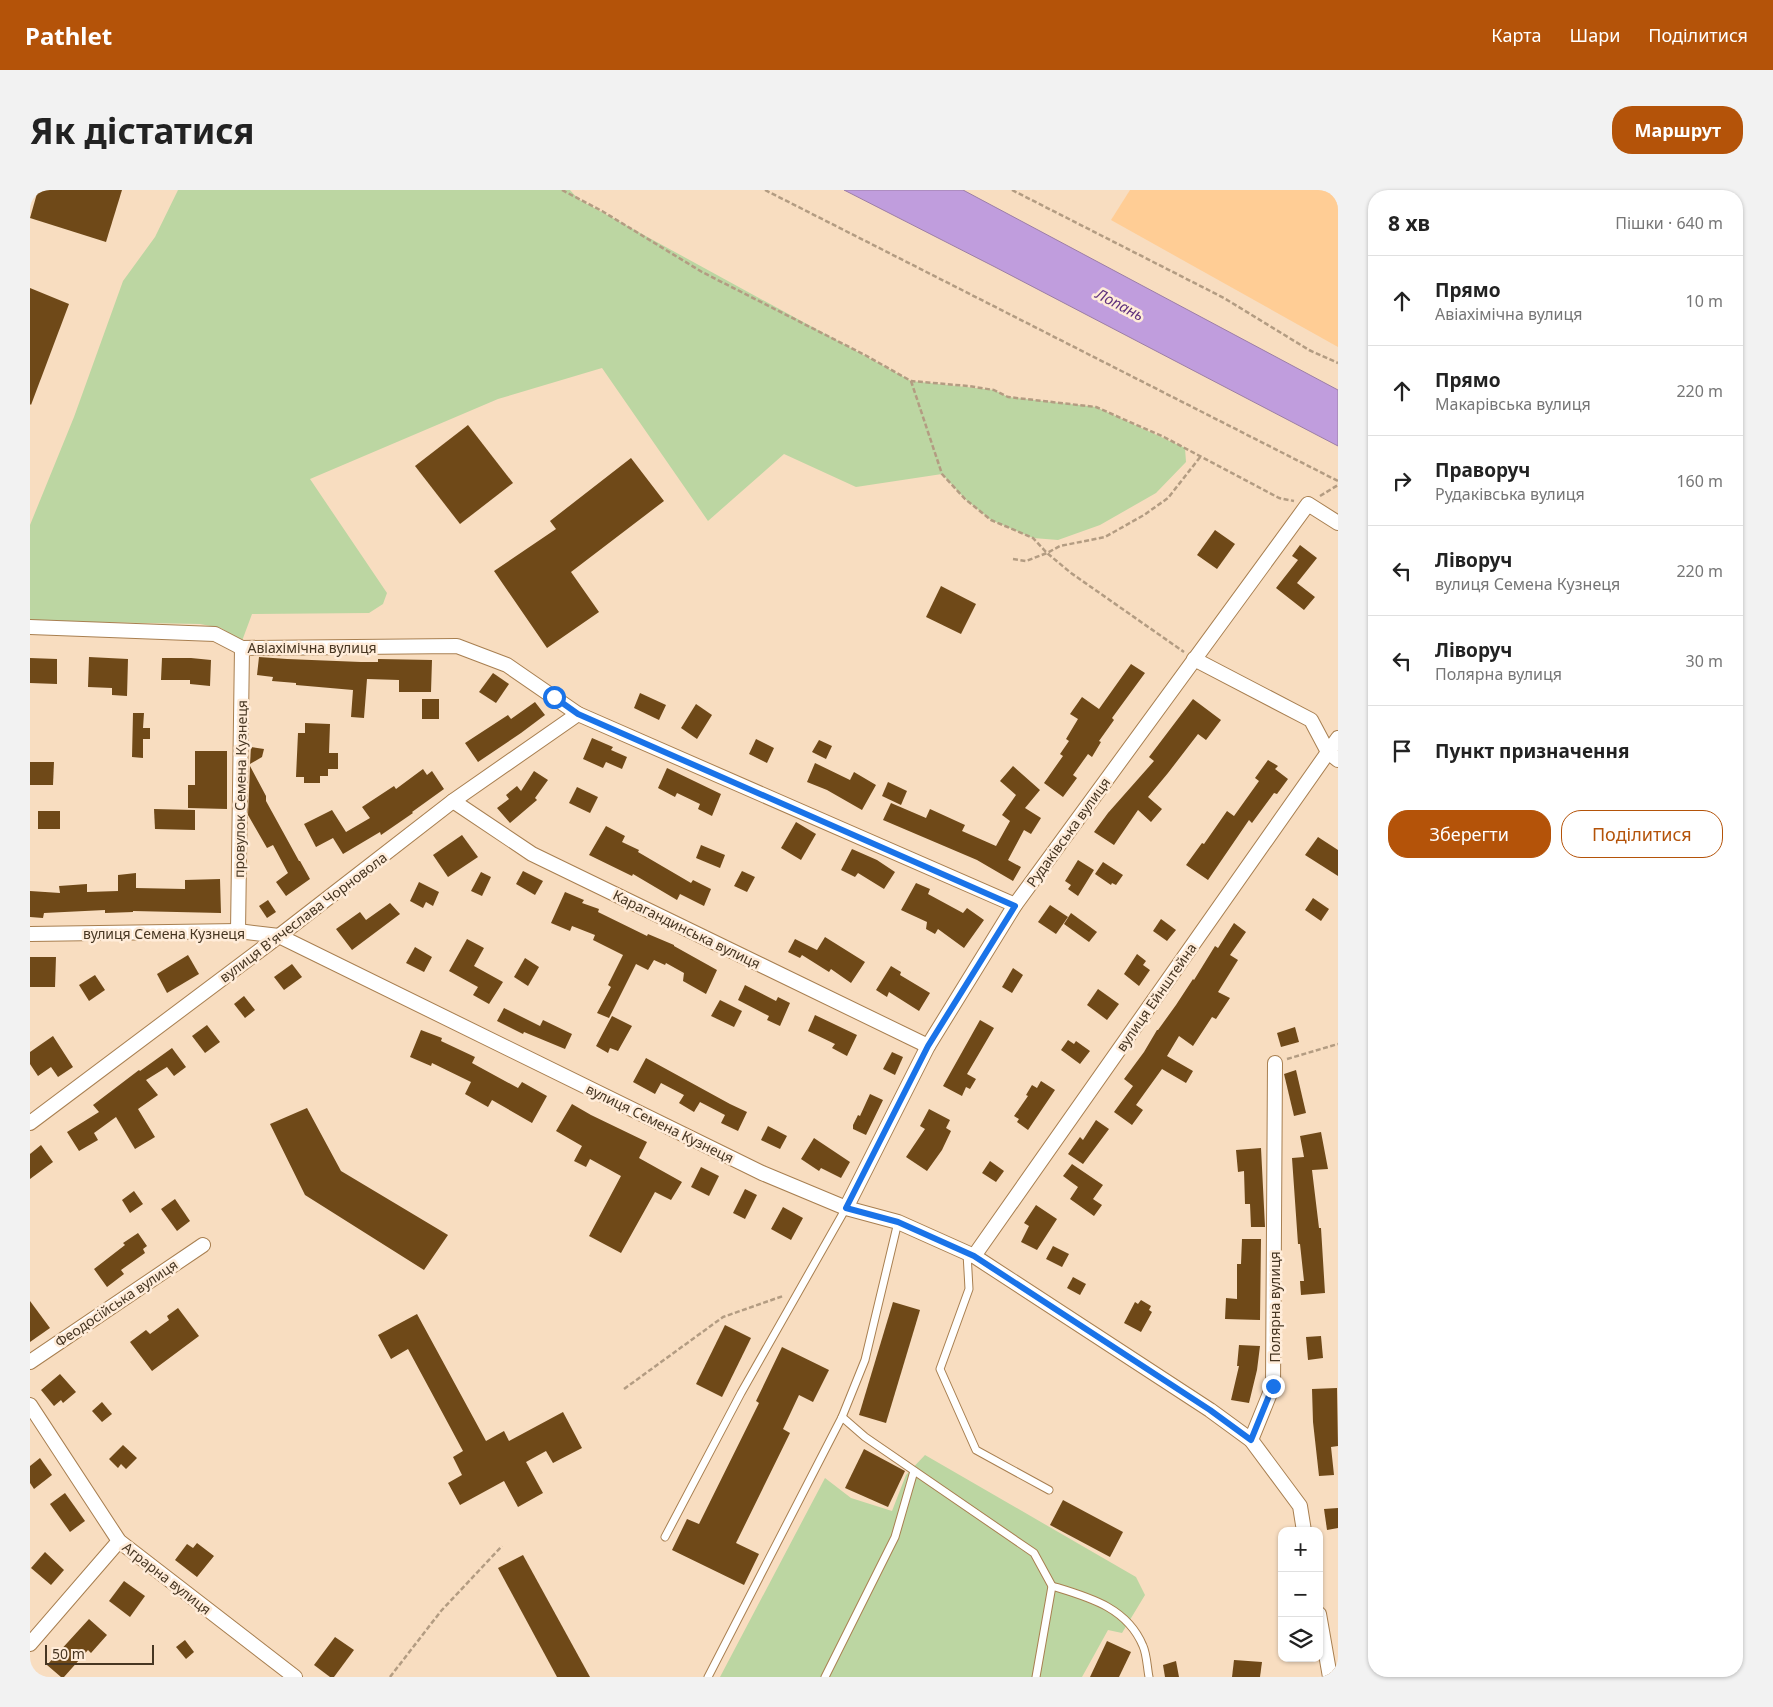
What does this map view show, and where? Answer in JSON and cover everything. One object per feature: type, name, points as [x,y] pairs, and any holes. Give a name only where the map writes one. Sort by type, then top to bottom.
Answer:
[{"type":"street","points":[[1308,504],[1338,522]]},
{"type":"street","name":"Рудаківська вулиця","points":[[846,1208],[928,1046],[1015,906],[1308,504]]},
{"type":"street","name":"Авіахімічна вулиця","points":[[30,627],[215,634],[248,648],[457,646],[507,665],[578,714],[1015,906]]},
{"type":"street","name":"провулок Семена Кузнеця","points":[[238,931],[248,648]]},
{"type":"street","points":[[1194,659],[1311,720],[1333,756]]},
{"type":"street","name":"вулиця В'ячеслава Чорновола","points":[[30,1123],[454,802],[578,714]]},
{"type":"street","name":"вулиця Ейнштейна","points":[[971,1255],[1333,756],[1338,738]]},
{"type":"street","name":"Карагандинська вулиця","points":[[454,802],[532,854],[928,1046]]},
{"type":"street","name":"вулиця Семена Кузнеця","points":[[30,934],[238,931],[279,936],[762,1173],[846,1208],[898,1222],[971,1255],[1202,1405],[1251,1440]]},
{"type":"street","name":"Полярна вулиця","points":[[1251,1440],[1273,1386],[1275,1062]]},
{"type":"street","name":"Феодосійська вулиця","points":[[30,1362],[202,1245]]},
{"type":"street","name":"Аграрна вулиця","points":[[30,1405],[119,1541],[286,1675]]},
{"type":"street","points":[[1251,1440],[1300,1506],[1303,1527]]},
{"type":"street","points":[[30,1644],[119,1541]]},
{"type":"street","points":[[1320,1617],[1330,1677]]},
{"type":"lane","points":[[665,1537],[741,1392],[846,1208]]},
{"type":"lane","points":[[708,1677],[842,1417],[866,1360],[898,1222]]},
{"type":"lane","points":[[971,1255],[969,1289],[940,1369],[976,1450],[1049,1490]]},
{"type":"lane","points":[[842,1417],[865,1437],[1034,1553],[1052,1586],[1036,1677]]},
{"type":"lane","points":[[825,1677],[895,1537],[914,1471]]},
{"type":"lane","points":[[1052,1586],[1092,1598],[1126,1618],[1143,1646],[1149,1677]]},
{"type":"path","points":[[562,190],[602,211],[702,272],[857,351],[911,381],[968,386],[994,390],[1008,397],[1096,407],[1164,437],[1279,498],[1308,504],[1338,485]]},
{"type":"path","points":[[766,190],[1338,481]]},
{"type":"path","points":[[1012,190],[1224,298],[1309,350],[1338,363]]},
{"type":"path","points":[[911,381],[942,474],[965,499],[991,520],[1033,538],[1047,553],[1071,573],[1194,659]]},
{"type":"path","points":[[1013,559],[1026,561],[1060,546],[1105,537],[1144,515],[1168,498],[1201,456]]},
{"type":"path","points":[[1275,1062],[1338,1044]]},
{"type":"path","points":[[624,1389],[723,1317],[798,1290]]},
{"type":"path","points":[[390,1677],[442,1611],[502,1546]]},
{"type":"shaded area","points":[[1130,190],[1338,190],[1338,347],[1111,220]]},
{"type":"green space","points":[[178,190],[570,190],[578,199],[911,381],[994,390],[1008,397],[1096,407],[1185,448],[1186,462],[1156,493],[1100,525],[1058,540],[1033,538],[991,520],[965,499],[942,474],[856,487],[784,454],[708,521],[602,368],[498,399],[310,479],[387,593],[383,604],[369,613],[252,614],[242,641],[221,628],[200,624],[30,621],[30,525],[74,417],[123,281],[155,237]]},
{"type":"green space","points":[[925,1455],[1136,1577],[1145,1595],[1122,1633],[1108,1630],[1082,1677],[720,1677],[825,1478],[851,1498],[892,1511],[906,1475]]},
{"type":"water","name":"Лопань","points":[[844,190],[963,190],[1338,390],[1338,446],[995,267]]},
{"type":"building","points":[[38,190],[122,190],[106,242],[30,218]]},
{"type":"building","points":[[30,288],[69,304],[31,405],[30,404]]},
{"type":"building","points":[[468,425],[513,483],[460,524],[415,466]]},
{"type":"building","points":[[631,458],[664,501],[571,572],[599,612],[547,648],[494,571],[556,529],[550,521]]},
{"type":"building","points":[[1215,530],[1235,544],[1217,569],[1197,555]]},
{"type":"building","points":[[1300,545],[1317,558],[1297,583],[1315,597],[1304,610],[1276,588],[1298,560],[1292,556]]},
{"type":"building","points":[[941,586],[976,604],[961,634],[926,617]]},
{"type":"building","points":[[89,657],[128,659],[127,696],[112,695],[112,688],[88,687]]},
{"type":"building","points":[[259,657],[361,662],[378,662],[378,659],[432,660],[431,692],[399,692],[399,680],[367,679],[364,718],[351,717],[353,690],[272,681],[273,677],[257,675]]},
{"type":"building","points":[[30,658],[57,659],[57,684],[30,683]]},
{"type":"building","points":[[162,658],[211,660],[210,686],[190,684],[190,680],[161,680]]},
{"type":"building","points":[[1131,664],[1145,673],[1112,718],[1114,720],[1099,741],[1101,742],[1092,757],[1088,754],[1073,775],[1077,778],[1063,797],[1044,783],[1063,756],[1060,754],[1069,741],[1066,739],[1078,719],[1070,714],[1082,697],[1099,709]]},
{"type":"building","points":[[493,673],[509,684],[496,703],[479,692]]},
{"type":"building","points":[[640,693],[666,705],[659,720],[634,708]]},
{"type":"building","points":[[422,699],[439,699],[439,719],[422,719]]},
{"type":"building","points":[[1193,699],[1221,720],[1206,740],[1198,734],[1148,797],[1162,809],[1151,822],[1138,810],[1114,845],[1094,832],[1108,813],[1154,761],[1149,757]]},
{"type":"building","points":[[535,702],[545,715],[478,762],[465,743],[508,715],[511,719]]},
{"type":"building","points":[[696,704],[712,715],[697,739],[681,728]]},
{"type":"building","points":[[133,713],[144,713],[143,728],[150,728],[150,739],[143,739],[143,758],[132,757]]},
{"type":"building","points":[[305,723],[330,724],[329,753],[338,753],[338,769],[328,769],[328,776],[320,776],[320,783],[304,783],[304,777],[296,777],[298,733],[305,733]]},
{"type":"building","points":[[592,738],[613,747],[611,750],[627,757],[622,769],[606,762],[603,768],[583,759]]},
{"type":"building","points":[[756,739],[774,748],[767,763],[749,754]]},
{"type":"building","points":[[819,740],[832,746],[826,759],[812,752]]},
{"type":"building","points":[[251,747],[264,749],[262,757],[250,764]]},
{"type":"building","points":[[195,751],[227,751],[227,809],[188,808],[188,785],[195,785]]},
{"type":"building","points":[[1268,760],[1278,766],[1275,769],[1288,779],[1277,794],[1274,793],[1252,823],[1249,820],[1208,880],[1186,865],[1202,843],[1204,844],[1227,811],[1234,816],[1259,781],[1255,778]]},
{"type":"building","points":[[30,762],[54,762],[53,785],[30,785]]},
{"type":"building","points":[[815,763],[850,780],[854,772],[876,785],[862,810],[827,790],[807,782]]},
{"type":"building","points":[[250,766],[266,796],[266,801],[310,879],[286,896],[276,882],[288,873],[273,845],[267,848],[248,815]]},
{"type":"building","points":[[1013,766],[1040,790],[1025,808],[1041,818],[1031,834],[1024,830],[1008,860],[1021,867],[1013,881],[977,860],[883,820],[891,803],[926,818],[930,809],[965,825],[962,831],[996,846],[1010,821],[1002,815],[1016,795],[1000,781]]},
{"type":"building","points":[[667,768],[721,794],[712,816],[698,809],[700,804],[677,793],[675,797],[658,788]]},
{"type":"building","points":[[423,769],[427,775],[432,771],[444,789],[413,813],[381,835],[380,832],[343,854],[333,838],[316,847],[304,824],[332,810],[346,832],[370,818],[362,807],[394,786],[396,789]]},
{"type":"building","points":[[534,771],[548,780],[535,798],[537,800],[510,823],[497,808],[509,799],[506,795],[517,786],[521,791]]},
{"type":"building","points":[[888,782],[907,791],[901,805],[882,796]]},
{"type":"building","points":[[577,787],[598,797],[590,813],[569,803]]},
{"type":"building","points":[[154,809],[195,810],[195,830],[155,829]]},
{"type":"building","points":[[38,811],[60,811],[60,829],[38,829]]},
{"type":"building","points":[[796,822],[816,834],[801,860],[781,848]]},
{"type":"building","points":[[606,826],[625,836],[622,842],[639,850],[638,852],[691,883],[693,880],[711,889],[704,906],[680,894],[677,900],[633,874],[632,876],[589,855]]},
{"type":"building","points":[[462,835],[478,857],[448,877],[433,855]]},
{"type":"building","points":[[1318,837],[1338,850],[1338,876],[1305,855]]},
{"type":"building","points":[[701,845],[725,855],[720,868],[696,858]]},
{"type":"building","points":[[852,849],[877,860],[895,872],[884,889],[858,873],[855,877],[841,870]]},
{"type":"building","points":[[1078,860],[1094,870],[1078,896],[1068,889],[1071,885],[1065,881]]},
{"type":"building","points":[[1103,862],[1123,875],[1116,885],[1112,883],[1111,885],[1095,874]]},
{"type":"building","points":[[523,871],[543,881],[535,895],[516,884]]},
{"type":"building","points":[[742,871],[755,877],[747,892],[734,886]]},
{"type":"building","points":[[481,872],[491,877],[482,896],[471,891]]},
{"type":"building","points":[[136,873],[136,888],[185,889],[185,880],[220,879],[221,913],[133,911],[105,913],[105,910],[44,913],[43,918],[30,917],[30,891],[60,893],[59,886],[87,884],[87,892],[118,891],[118,875]]},
{"type":"building","points":[[419,882],[439,892],[433,906],[426,902],[423,908],[410,901]]},
{"type":"building","points":[[916,883],[930,889],[928,894],[963,913],[967,908],[984,920],[964,948],[938,929],[935,934],[926,929],[927,922],[901,910]]},
{"type":"building","points":[[565,892],[584,900],[582,903],[599,909],[598,912],[647,936],[648,934],[674,945],[717,970],[706,994],[683,981],[684,973],[666,963],[665,965],[654,960],[648,970],[636,964],[609,1018],[597,1013],[611,987],[608,985],[623,955],[593,940],[595,935],[572,926],[570,931],[551,923]]},
{"type":"building","points":[[1313,898],[1329,909],[1321,921],[1305,910]]},
{"type":"building","points":[[268,900],[276,912],[267,918],[259,906]]},
{"type":"building","points":[[390,903],[400,914],[352,950],[336,929],[360,912],[366,920]]},
{"type":"building","points":[[1050,905],[1068,917],[1056,934],[1038,922]]},
{"type":"building","points":[[1071,913],[1097,932],[1089,942],[1064,924]]},
{"type":"building","points":[[1161,919],[1176,930],[1167,941],[1153,931]]},
{"type":"building","points":[[1234,923],[1246,932],[1230,955],[1238,960],[1218,992],[1230,998],[1216,1019],[1212,1017],[1193,1046],[1179,1036],[1167,1056],[1193,1071],[1186,1083],[1162,1069],[1136,1105],[1143,1110],[1132,1125],[1114,1112],[1133,1086],[1124,1079],[1194,980],[1215,946],[1218,948]]},
{"type":"building","points":[[825,937],[865,962],[851,983],[831,969],[829,972],[802,955],[800,958],[788,952],[795,939],[817,950]]},
{"type":"building","points":[[467,939],[484,948],[474,966],[503,982],[489,1004],[473,995],[478,987],[449,971]]},
{"type":"building","points":[[415,947],[432,957],[424,972],[406,963]]},
{"type":"building","points":[[1137,954],[1146,961],[1143,965],[1150,970],[1139,986],[1124,974]]},
{"type":"building","points":[[188,955],[199,974],[167,993],[157,974]]},
{"type":"building","points":[[30,957],[56,957],[55,987],[30,987]]},
{"type":"building","points":[[525,958],[539,967],[528,986],[514,977]]},
{"type":"building","points":[[292,964],[302,977],[284,990],[274,977]]},
{"type":"building","points":[[891,966],[901,972],[900,975],[930,993],[919,1011],[889,992],[887,997],[876,990]]},
{"type":"building","points":[[1013,968],[1023,975],[1012,993],[1002,987]]},
{"type":"building","points":[[95,975],[105,990],[89,1001],[79,985]]},
{"type":"building","points":[[745,985],[776,1001],[778,997],[790,1003],[780,1026],[767,1020],[769,1016],[738,1000]]},
{"type":"building","points":[[1098,989],[1119,1004],[1107,1020],[1087,1005]]},
{"type":"building","points":[[244,996],[255,1010],[245,1018],[234,1004]]},
{"type":"building","points":[[720,1000],[742,1011],[734,1027],[711,1016]]},
{"type":"building","points":[[504,1008],[540,1026],[543,1020],[572,1034],[565,1049],[524,1032],[523,1034],[497,1021]]},
{"type":"building","points":[[815,1015],[857,1035],[847,1056],[832,1048],[835,1044],[808,1031]]},
{"type":"building","points":[[612,1016],[632,1026],[618,1051],[610,1048],[608,1053],[596,1046]]},
{"type":"building","points":[[980,1020],[994,1028],[967,1074],[976,1079],[970,1089],[966,1087],[962,1096],[943,1086]]},
{"type":"building","points":[[207,1025],[220,1042],[205,1053],[192,1036]]},
{"type":"building","points":[[1295,1027],[1299,1042],[1281,1047],[1277,1033]]},
{"type":"building","points":[[421,1030],[442,1038],[441,1041],[475,1057],[472,1063],[518,1088],[522,1082],[547,1096],[532,1123],[492,1100],[488,1107],[465,1094],[471,1082],[432,1063],[431,1066],[410,1057]]},
{"type":"building","points":[[53,1036],[73,1067],[58,1077],[51,1067],[38,1076],[30,1064],[30,1052]]},
{"type":"building","points":[[1068,1040],[1074,1044],[1076,1041],[1090,1051],[1080,1064],[1061,1050]]},
{"type":"building","points":[[172,1048],[186,1067],[174,1076],[167,1067],[146,1080],[158,1095],[138,1109],[155,1137],[135,1149],[116,1117],[94,1133],[98,1140],[79,1151],[67,1132],[99,1112],[93,1105]]},
{"type":"building","points":[[892,1052],[903,1057],[895,1075],[883,1069]]},
{"type":"building","points":[[646,1058],[747,1112],[738,1131],[721,1123],[725,1115],[700,1102],[694,1112],[679,1103],[684,1095],[661,1083],[655,1094],[633,1082]]},
{"type":"building","points":[[1296,1070],[1306,1113],[1294,1116],[1284,1074]]},
{"type":"building","points":[[1041,1081],[1055,1090],[1028,1130],[1017,1122],[1019,1119],[1014,1116],[1028,1096],[1026,1095],[1032,1085],[1037,1088]]},
{"type":"building","points":[[870,1094],[883,1100],[866,1135],[853,1129],[853,1125],[858,1115],[860,1116]]},
{"type":"building","points":[[572,1104],[647,1142],[639,1158],[682,1182],[671,1200],[655,1192],[621,1253],[589,1236],[621,1176],[590,1159],[586,1167],[574,1161],[582,1146],[556,1131]]},
{"type":"building","points":[[307,1108],[341,1171],[448,1235],[424,1270],[305,1195],[270,1124]]},
{"type":"building","points":[[929,1109],[950,1120],[946,1128],[951,1131],[942,1150],[927,1171],[906,1157],[925,1129],[920,1126]]},
{"type":"building","points":[[1096,1120],[1109,1129],[1083,1164],[1068,1154],[1080,1137],[1083,1140]]},
{"type":"building","points":[[768,1126],[787,1136],[780,1149],[761,1140]]},
{"type":"building","points":[[1321,1132],[1328,1169],[1312,1170],[1319,1228],[1321,1228],[1325,1293],[1301,1295],[1300,1281],[1304,1281],[1300,1244],[1298,1244],[1292,1158],[1304,1157],[1300,1136]]},
{"type":"building","points":[[814,1138],[850,1162],[841,1178],[821,1168],[819,1171],[801,1159]]},
{"type":"building","points":[[41,1145],[53,1162],[30,1179],[30,1154]]},
{"type":"building","points":[[1261,1148],[1265,1227],[1251,1227],[1250,1204],[1245,1204],[1244,1171],[1238,1172],[1236,1150]]},
{"type":"building","points":[[990,1161],[1004,1171],[996,1182],[982,1173]]},
{"type":"building","points":[[1072,1164],[1103,1185],[1093,1199],[1102,1205],[1094,1216],[1070,1199],[1078,1187],[1063,1176]]},
{"type":"building","points":[[701,1167],[719,1176],[709,1196],[691,1187]]},
{"type":"building","points":[[745,1189],[757,1195],[745,1219],[733,1213]]},
{"type":"building","points":[[134,1191],[143,1204],[130,1213],[122,1200]]},
{"type":"building","points":[[175,1199],[190,1221],[177,1231],[161,1209]]},
{"type":"building","points":[[1036,1205],[1057,1219],[1037,1250],[1021,1242],[1029,1226],[1024,1223]]},
{"type":"building","points":[[783,1207],[803,1218],[791,1240],[771,1229]]},
{"type":"building","points":[[138,1233],[147,1246],[143,1249],[145,1253],[121,1270],[124,1274],[107,1287],[94,1269],[125,1245],[123,1243]]},
{"type":"building","points":[[1242,1239],[1261,1239],[1260,1320],[1225,1319],[1226,1298],[1237,1299],[1237,1264],[1241,1264]]},
{"type":"building","points":[[1053,1246],[1069,1254],[1062,1267],[1046,1259]]},
{"type":"building","points":[[1073,1277],[1086,1284],[1080,1295],[1067,1288]]},
{"type":"building","points":[[1141,1300],[1151,1306],[1149,1310],[1152,1312],[1141,1332],[1124,1323],[1135,1302],[1138,1304]]},
{"type":"building","points":[[30,1301],[50,1328],[30,1342]]},
{"type":"building","points":[[893,1302],[920,1310],[886,1423],[859,1415]]},
{"type":"building","points":[[178,1308],[199,1336],[152,1371],[130,1342],[146,1330],[150,1334],[169,1320],[167,1316]]},
{"type":"building","points":[[417,1314],[486,1441],[504,1431],[509,1441],[563,1412],[582,1448],[553,1463],[546,1451],[526,1462],[543,1493],[518,1507],[504,1481],[460,1505],[448,1483],[462,1475],[453,1457],[463,1451],[408,1349],[391,1359],[378,1335]]},
{"type":"building","points":[[725,1325],[751,1338],[722,1397],[696,1384]]},
{"type":"building","points":[[1321,1336],[1323,1358],[1308,1360],[1306,1337]]},
{"type":"building","points":[[1239,1345],[1260,1346],[1257,1370],[1249,1403],[1231,1400],[1239,1366],[1237,1366]]},
{"type":"building","points":[[782,1347],[829,1370],[813,1402],[799,1395],[783,1429],[790,1433],[736,1543],[759,1554],[744,1585],[672,1550],[687,1519],[699,1524],[759,1403],[756,1401]]},
{"type":"building","points":[[60,1374],[76,1392],[63,1403],[61,1400],[54,1406],[41,1390]]},
{"type":"building","points":[[1337,1388],[1338,1446],[1331,1447],[1334,1475],[1319,1476],[1313,1422],[1312,1389]]},
{"type":"building","points":[[102,1402],[112,1414],[102,1422],[92,1411]]},
{"type":"building","points":[[123,1445],[137,1458],[126,1469],[121,1464],[118,1468],[109,1459]]},
{"type":"building","points":[[864,1449],[905,1471],[888,1507],[845,1488]]},
{"type":"building","points":[[40,1458],[52,1475],[34,1489],[30,1483],[30,1466]]},
{"type":"building","points":[[65,1493],[85,1521],[70,1532],[50,1504]]},
{"type":"building","points":[[1063,1500],[1123,1532],[1110,1557],[1050,1525]]},
{"type":"building","points":[[1338,1508],[1338,1528],[1327,1530],[1324,1509]]},
{"type":"building","points":[[197,1543],[214,1556],[197,1577],[175,1560],[187,1544],[193,1548]]},
{"type":"building","points":[[45,1552],[64,1570],[51,1585],[31,1568]]},
{"type":"building","points":[[523,1555],[590,1677],[557,1677],[498,1568]]},
{"type":"building","points":[[124,1581],[145,1596],[130,1617],[109,1601]]},
{"type":"building","points":[[89,1619],[107,1635],[91,1653],[88,1650],[64,1677],[61,1677],[47,1665]]},
{"type":"building","points":[[335,1637],[354,1650],[334,1677],[330,1677],[314,1665]]},
{"type":"building","points":[[185,1640],[194,1652],[186,1659],[176,1647]]},
{"type":"building","points":[[1107,1641],[1131,1652],[1119,1677],[1090,1677]]},
{"type":"building","points":[[1234,1660],[1262,1662],[1260,1677],[1232,1677]]},
{"type":"building","points":[[1176,1661],[1179,1677],[1165,1677],[1163,1665]]},
{"type":"route","points":[[554,697],[578,714],[1015,906],[928,1046],[846,1208],[898,1222],[974,1256],[1210,1410],[1251,1440],[1273,1386]]}]
